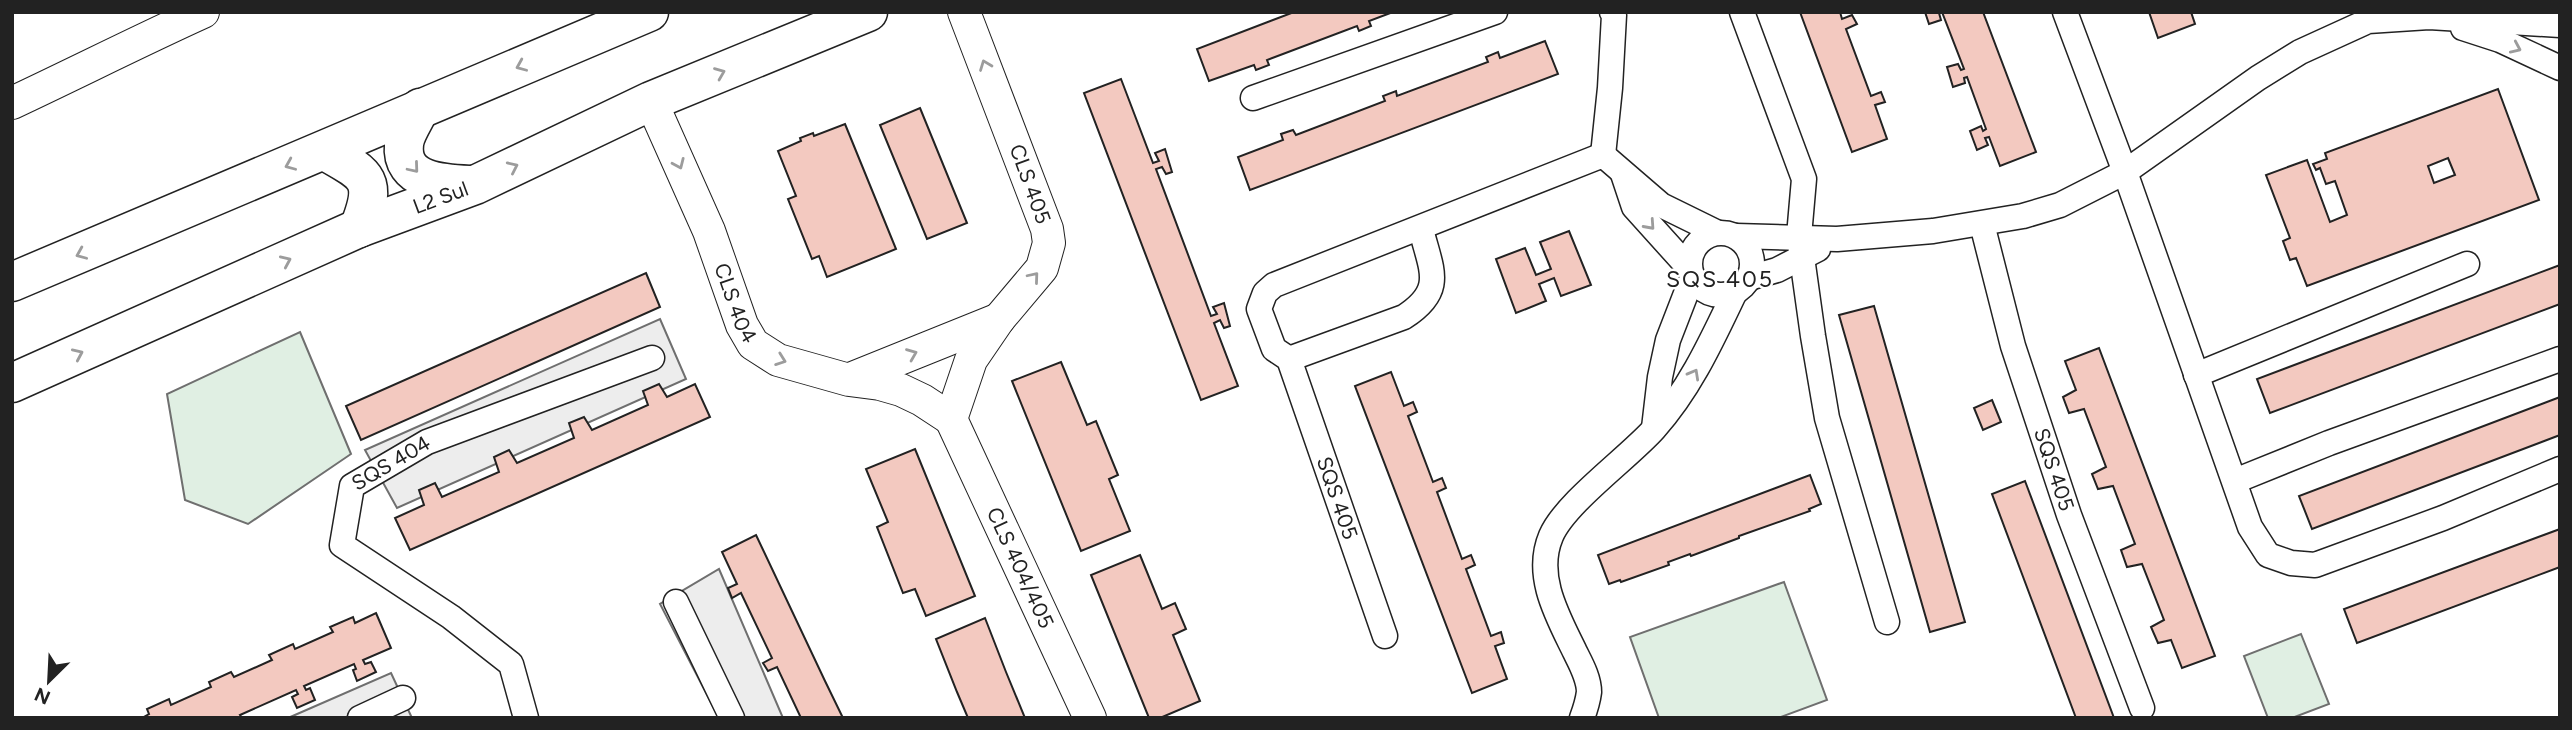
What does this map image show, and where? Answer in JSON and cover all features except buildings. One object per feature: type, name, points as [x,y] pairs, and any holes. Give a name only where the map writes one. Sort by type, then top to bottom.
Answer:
[{"type":"main road","points":[[12,282],[649,12]]},
{"type":"main road","name":"L2 Sul","points":[[12,383],[359,229],[475,185],[651,102],[868,12]]},
{"type":"main road","points":[[420,108],[404,143],[405,158],[413,172],[425,180],[442,184],[475,185]]},
{"type":"main road","points":[[325,151],[357,169],[365,179],[370,193],[359,229]]},
{"type":"street","points":[[12,103],[203,12]]},
{"type":"street","name":"CLS 405","points":[[951,419],[971,360],[999,319],[1042,268],[1048,236],[964,12]]},
{"type":"street","points":[[1253,98],[1495,12]]},
{"type":"street","points":[[1612,12],[1615,15],[1603,155],[1661,205],[1684,218],[1726,234],[1802,246],[1837,239],[1982,224],[2060,205],[2126,172],[2258,78],[2366,17],[2429,17],[2560,25]]},
{"type":"street","points":[[1742,12],[1804,179],[1802,246],[1827,418],[1887,622]]},
{"type":"street","points":[[2065,12],[2126,172],[2250,527],[2268,555],[2291,563],[2315,565],[2444,518],[2560,469]]},
{"type":"street","points":[[2429,17],[2500,40],[2560,68]]},
{"type":"street","name":"CLS 404","points":[[651,102],[709,231],[742,325],[753,344],[778,360],[849,380],[901,390],[951,419]]},
{"type":"street","name":"SQS 405","points":[[1385,636],[1289,359],[1275,349],[1270,341],[1259,309],[1265,293],[1274,285],[1603,155]]},
{"type":"street","points":[[1623,174],[1634,207],[1691,273],[1698,286],[1716,295],[1777,270],[1802,246]]},
{"type":"street","name":"SQS 405","points":[[1982,224],[2018,359],[2069,515],[2142,708]]},
{"type":"street","points":[[1289,359],[1404,317],[1419,308],[1430,294],[1433,281],[1421,229]]},
{"type":"street","points":[[1582,718],[1589,692],[1586,673],[1553,606],[1545,575],[1546,554],[1551,535],[1568,512],[1654,429],[1686,388],[1742,285],[1752,260],[1749,250],[1726,234],[1707,235],[1693,248],[1691,273],[1668,341],[1660,377],[1654,429]]},
{"type":"street","points":[[2196,375],[2467,264]]},
{"type":"street","points":[[849,380],[999,319]]},
{"type":"street","name":"SQS 404","points":[[526,718],[511,664],[451,617],[342,545],[352,486],[427,442],[653,358]]},
{"type":"street","points":[[2235,481],[2329,443],[2560,359]]},
{"type":"street","name":"CLS 404/405","points":[[951,419],[1090,718]]},
{"type":"street","points":[[677,601],[732,718]]},
{"type":"street","points":[[360,718],[403,698]]},
{"type":"green space","points":[[300,332],[351,454],[248,524],[185,500],[167,394]]},
{"type":"green space","points":[[1784,582],[1827,700],[1778,718],[1659,718],[1630,637]]},
{"type":"green space","points":[[2301,634],[2329,704],[2292,718],[2268,718],[2244,656]]},
{"type":"shaded area","points":[[660,319],[686,379],[397,508],[365,450]]},
{"type":"shaded area","points":[[719,569],[783,718],[719,718],[660,604]]},
{"type":"shaded area","points":[[391,673],[412,718],[288,718]]},
{"type":"district","name":"SQS 405","points":[[1720,279]]}]
